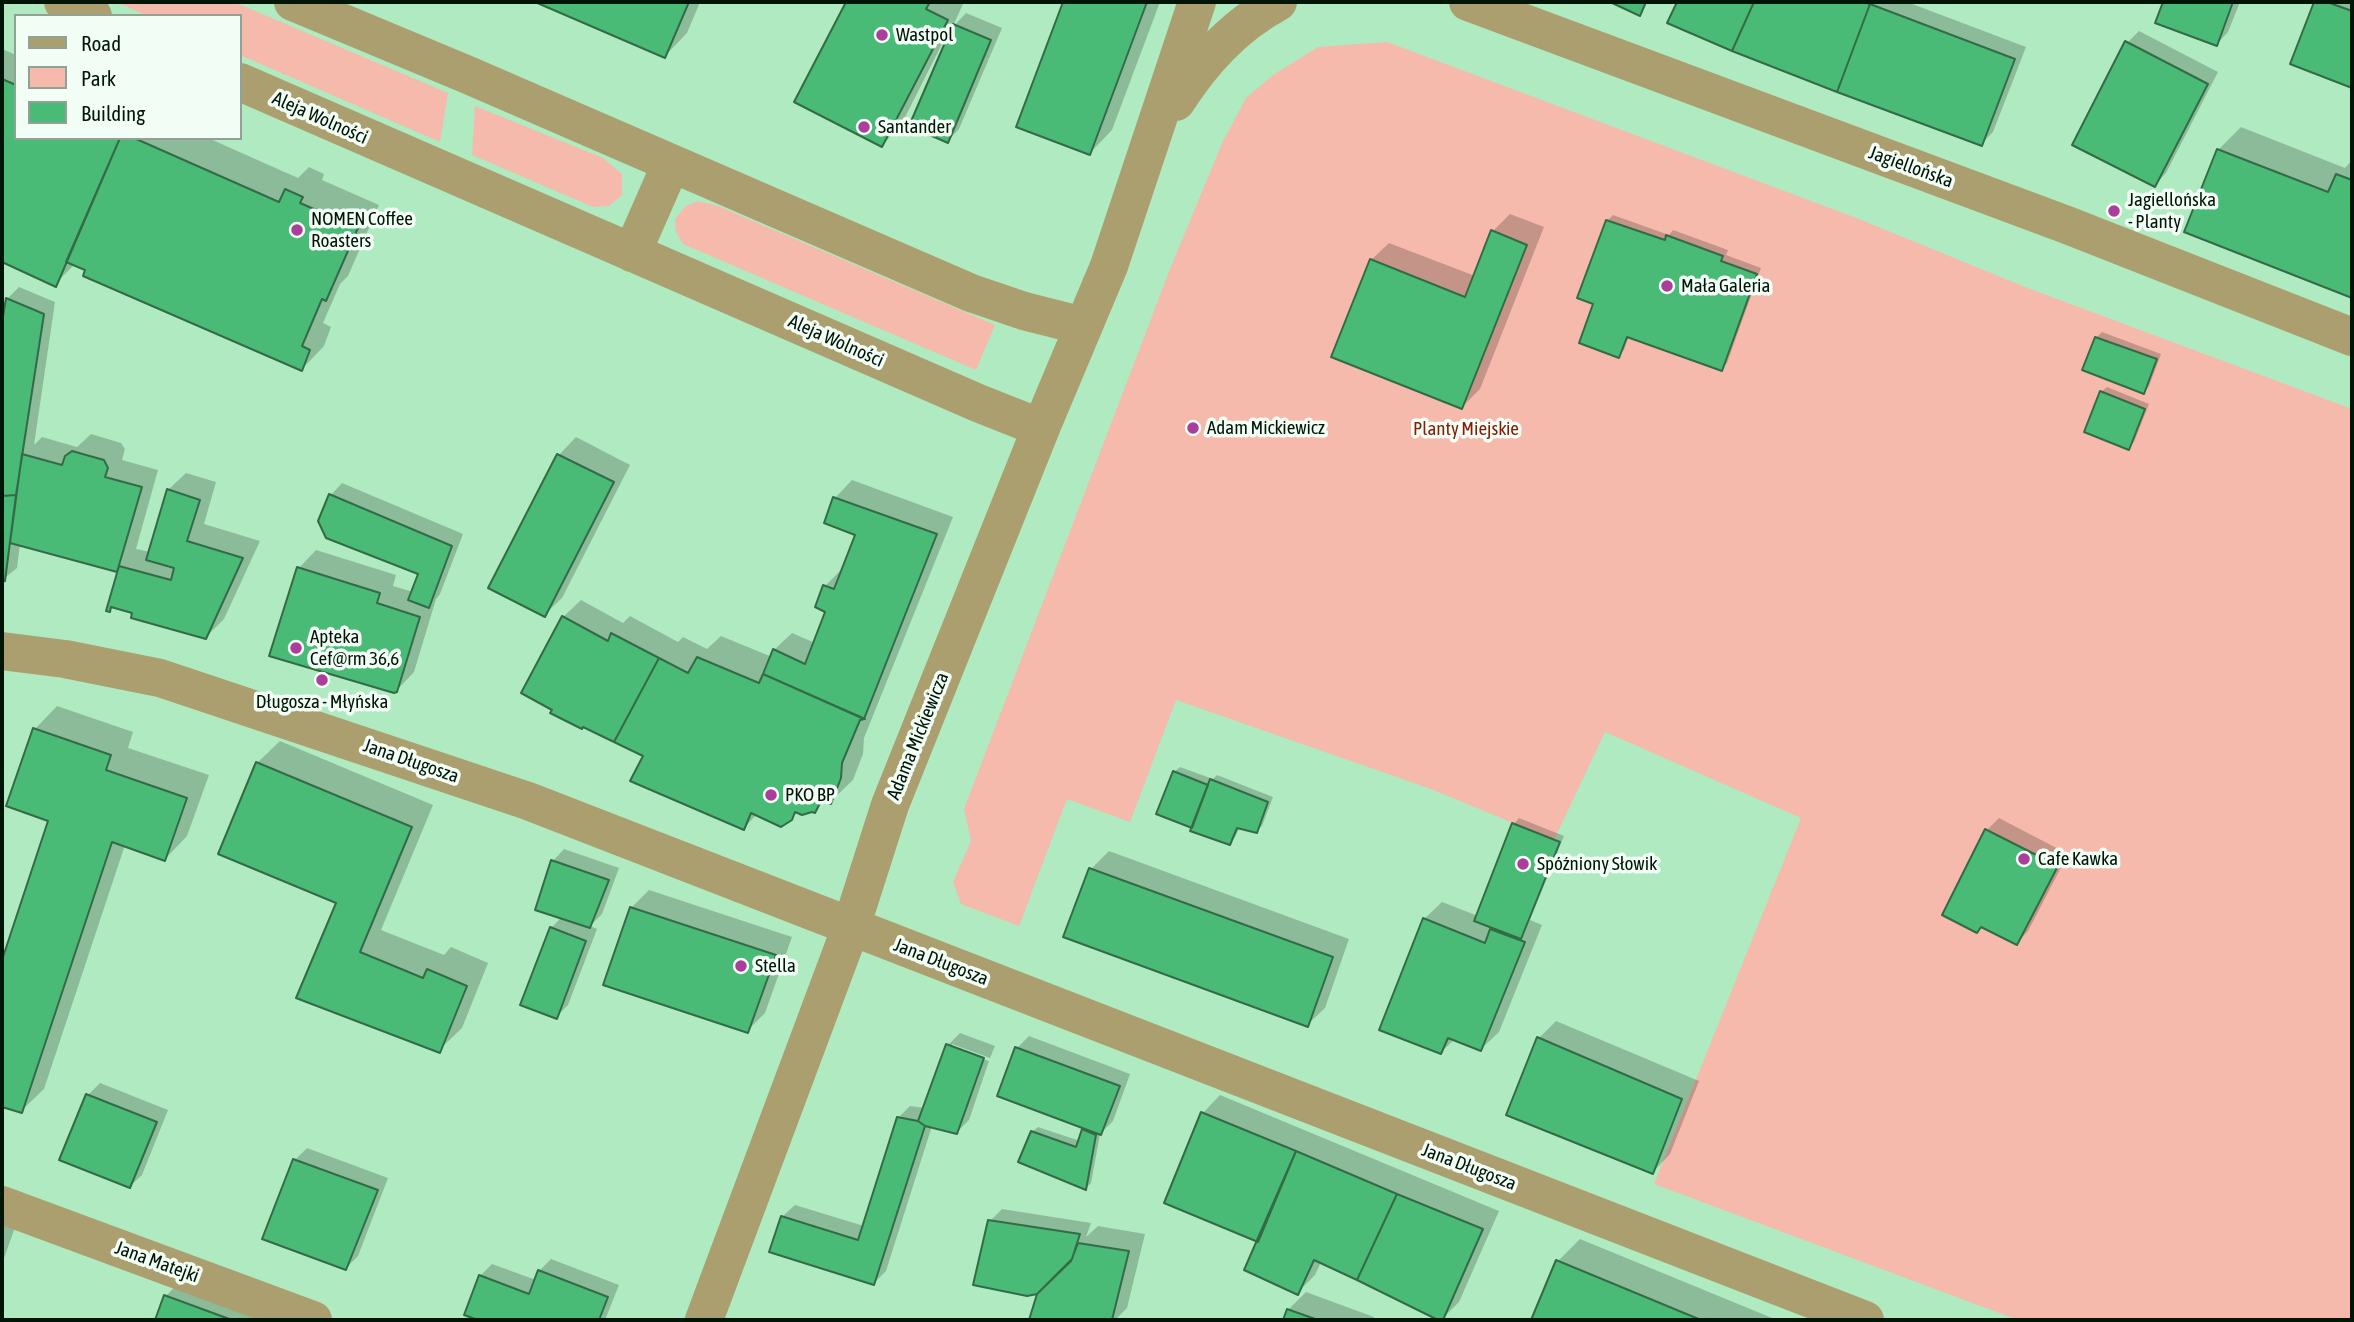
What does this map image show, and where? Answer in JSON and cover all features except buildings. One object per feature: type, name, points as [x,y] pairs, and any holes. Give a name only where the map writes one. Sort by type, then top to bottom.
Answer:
[{"type":"street","points":[[63,2],[89,14]]},
{"type":"street","points":[[293,2],[971,293],[1024,311],[1083,326]]},
{"type":"street","name":"Adama Mickiewicza","points":[[704,1320],[851,927],[890,805],[1109,266],[1197,2]]},
{"type":"street","name":"Adama Mickiewicza","points":[[1147,157],[1195,72],[1225,39],[1249,19],[1278,2]]},
{"type":"street","name":"Jagiellońska","points":[[1468,2],[2067,225],[2352,337]]},
{"type":"street","name":"Aleja Wolności","points":[[242,83],[978,404],[1041,428]]},
{"type":"street","points":[[632,253],[671,164]]},
{"type":"street","name":"Jana Długosza","points":[[2,651],[65,659],[160,678],[528,801],[1865,1320]]},
{"type":"street","name":"Jana Matejki","points":[[2,1205],[313,1320]]},
{"type":"green space","points":[[116,2],[234,2],[448,93],[440,142],[242,56],[242,14],[143,14]]},
{"type":"green space","name":"Planty Miejskie","points":[[1387,42],[1859,219],[2025,287],[2352,409],[2352,1320],[2018,1320],[1654,1184],[1801,818],[1605,732],[1554,840],[1431,789],[1176,700],[1130,822],[1067,799],[1019,926],[961,904],[953,882],[971,841],[964,809],[1170,269],[1223,141],[1246,98],[1273,75],[1318,47]]},
{"type":"green space","points":[[475,106],[603,158],[622,174],[622,195],[609,206],[593,207],[472,155]]},
{"type":"green space","points":[[698,201],[718,206],[995,325],[976,370],[683,244],[676,232],[675,219],[686,206]]},
{"type":"place","name":"Wastpol","points":[[882,35]]},
{"type":"place","name":"Santander","points":[[864,127]]},
{"type":"place","name":"Jagiellońska - Planty","points":[[2114,211]]},
{"type":"place","name":"NOMEN Coffee Roasters","points":[[297,230]]},
{"type":"place","name":"Mała Galeria","points":[[1667,286]]},
{"type":"place","name":"Adam Mickiewicz","points":[[1193,428]]},
{"type":"place","name":"Apteka Cef@rm 36,6","points":[[296,648]]},
{"type":"place","name":"Długosza - Młyńska","points":[[322,680]]},
{"type":"place","name":"PKO BP","points":[[771,795]]},
{"type":"place","name":"Cafe Kawka","points":[[2024,859]]},
{"type":"place","name":"Spóźniony Słowik","points":[[1523,864]]},
{"type":"place","name":"Stella","points":[[741,966]]}]
